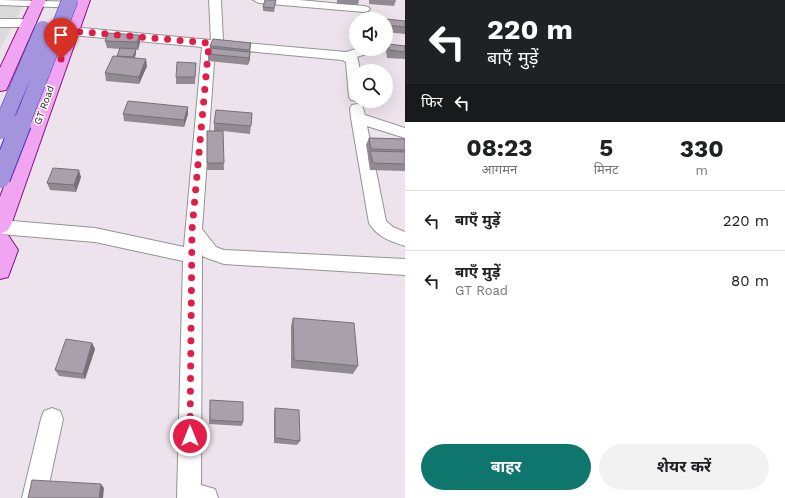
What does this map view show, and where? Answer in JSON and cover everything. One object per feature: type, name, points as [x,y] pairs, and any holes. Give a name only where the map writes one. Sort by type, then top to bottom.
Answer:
[{"type":"highway","points":[[0,129],[56,0]]},
{"type":"highway","points":[[7,183],[78,2]]},
{"type":"main road","points":[[0,86],[5,65],[30,23],[38,2]]},
{"type":"main road","name":"GT Road","points":[[0,226],[7,183],[72,31],[78,2]]},
{"type":"main road","points":[[0,241],[7,250],[0,270]]},
{"type":"street","points":[[194,498],[192,230],[213,44],[215,0]]},
{"type":"street","points":[[259,0],[364,9]]},
{"type":"street","points":[[0,2],[78,2]]},
{"type":"street","points":[[0,23],[30,23]]},
{"type":"street","points":[[72,31],[348,56],[352,60],[352,64]]},
{"type":"street","points":[[357,108],[378,223],[382,229],[389,234],[405,239]]},
{"type":"street","points":[[358,118],[405,133]]},
{"type":"street","points":[[0,226],[95,235],[192,256]]},
{"type":"street","points":[[192,230],[210,252],[224,257],[405,267]]},
{"type":"street","points":[[34,498],[52,419]]},
{"type":"shaded area","points":[[0,0],[26,0],[0,49]]},
{"type":"building","points":[[265,0],[276,0],[274,8],[263,7]]},
{"type":"building","points":[[393,20],[405,21],[405,27],[393,26]]},
{"type":"building","points":[[108,33],[139,35],[137,42],[105,41]]},
{"type":"building","points":[[213,39],[251,43],[249,50],[210,46]]},
{"type":"building","points":[[393,44],[405,46],[405,52],[393,50]]},
{"type":"building","points":[[120,48],[136,49],[133,57],[117,56]]},
{"type":"building","points":[[210,48],[250,52],[249,58],[208,54]]},
{"type":"building","points":[[113,56],[146,59],[139,77],[105,73]]},
{"type":"building","points":[[177,62],[196,63],[195,77],[176,77]]},
{"type":"building","points":[[128,101],[188,107],[184,120],[123,114]]},
{"type":"building","points":[[216,110],[252,113],[251,126],[214,123]]},
{"type":"building","points":[[207,131],[223,131],[224,163],[207,163]]},
{"type":"building","points":[[369,138],[405,139],[405,150],[371,149]]},
{"type":"building","points":[[370,151],[405,152],[405,164],[373,163]]},
{"type":"building","points":[[53,168],[79,170],[74,185],[47,183]]},
{"type":"building","points":[[293,318],[354,323],[358,366],[294,360]]},
{"type":"building","points":[[66,339],[92,343],[83,374],[55,370]]},
{"type":"building","points":[[210,400],[243,402],[243,422],[210,420]]},
{"type":"building","points":[[275,408],[299,410],[300,441],[275,438]]},
{"type":"building","points":[[32,480],[101,484],[99,498],[28,498]]},
{"type":"route","points":[[61,59],[72,31],[209,43],[192,230],[190,436]]}]
